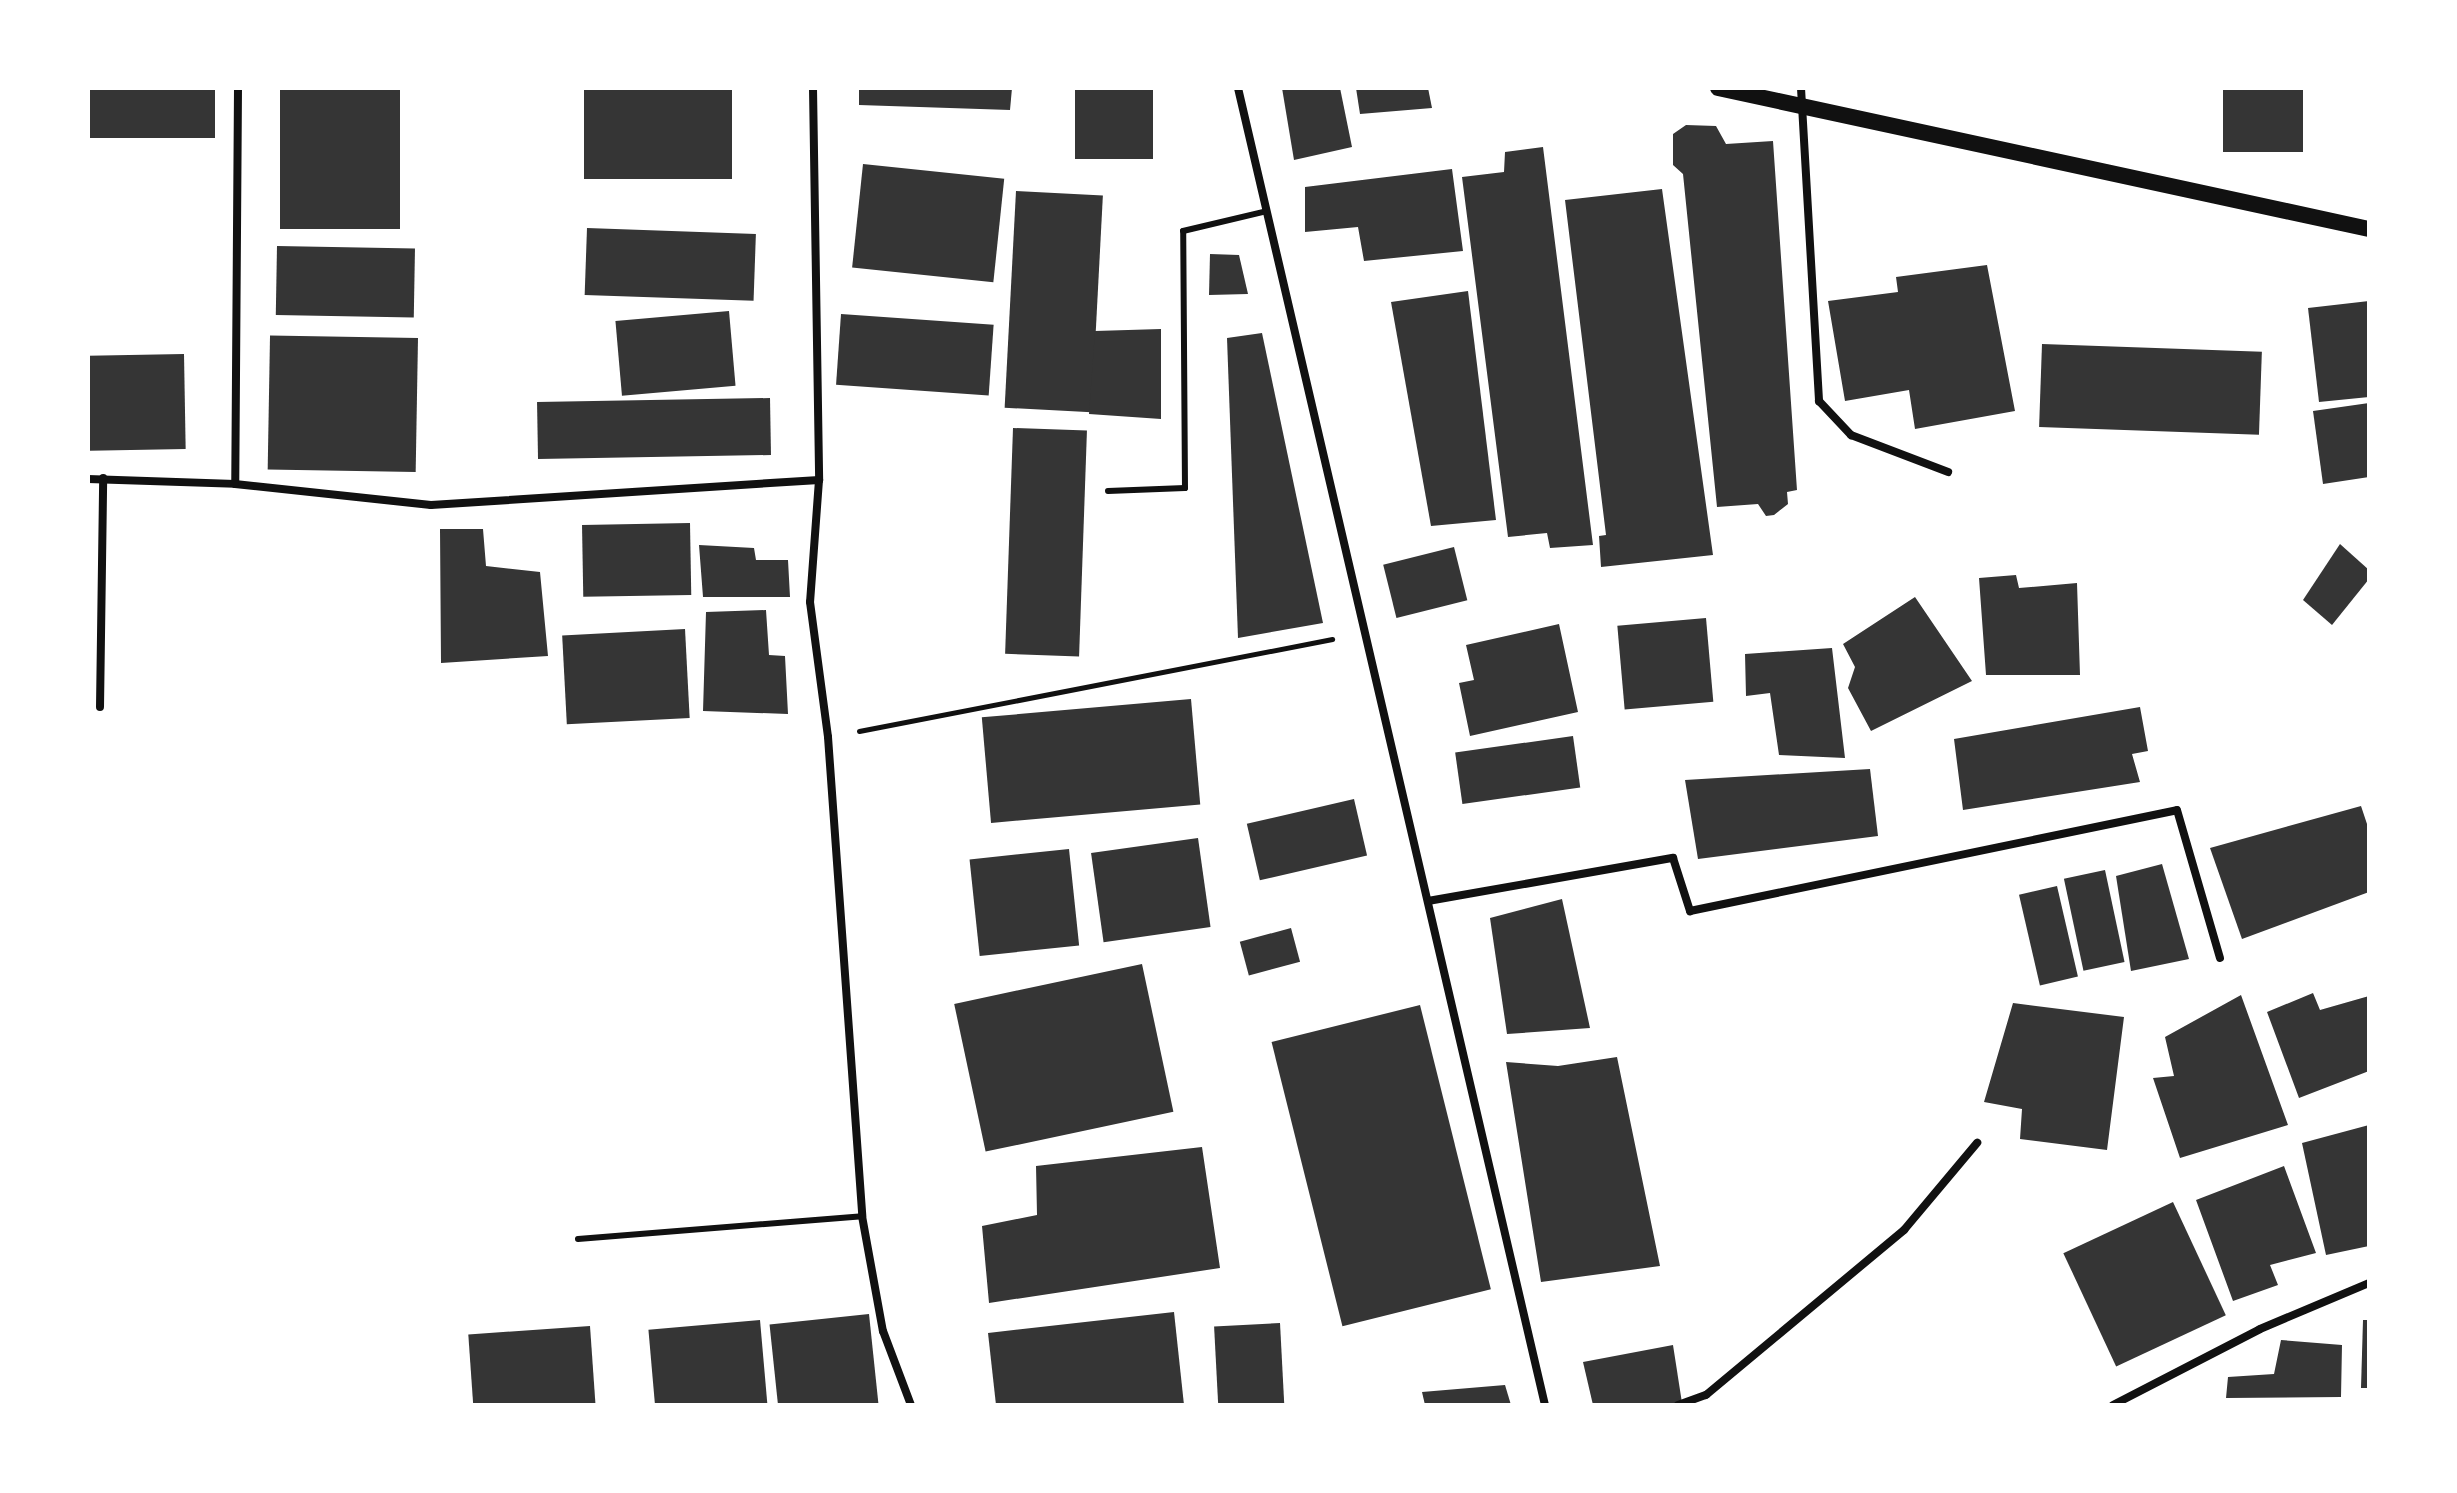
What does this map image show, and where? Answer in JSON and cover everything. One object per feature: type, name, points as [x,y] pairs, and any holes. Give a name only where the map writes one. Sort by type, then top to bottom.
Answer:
[{"type":"main road","points":[[1718,88],[1800,96],[2369,229]]},
{"type":"street","points":[[235,484],[238,88]]},
{"type":"street","points":[[813,88],[819,480],[810,602],[828,737],[862,1216],[883,1331],[911,1405]]},
{"type":"street","points":[[1238,88],[1545,1405]]},
{"type":"street","points":[[1800,96],[1819,401],[1851,435],[1948,472]]},
{"type":"street","points":[[100,707],[103,478]]},
{"type":"street","points":[[88,479],[235,484],[431,505],[819,480]]},
{"type":"street","points":[[1428,901],[1673,858],[1690,911],[2177,810],[2220,958]]},
{"type":"street","points":[[1678,1405],[1706,1395],[1904,1230],[1977,1143]]},
{"type":"street","points":[[2113,1405],[2260,1329],[2369,1283]]},
{"type":"lane","points":[[1108,491],[1185,488],[1183,231],[1267,211]]},
{"type":"lane","points":[[578,1239],[862,1216]]},
{"type":"path","points":[[828,737],[1337,638]]},
{"type":"building","points":[[88,88],[215,88],[215,138],[88,138]]},
{"type":"building","points":[[280,88],[400,88],[400,229],[280,229]]},
{"type":"building","points":[[584,88],[732,88],[732,179],[584,179]]},
{"type":"building","points":[[859,88],[1012,88],[1010,110],[859,105]]},
{"type":"building","points":[[1075,88],[1153,88],[1153,159],[1075,159]]},
{"type":"building","points":[[1282,88],[1340,88],[1352,147],[1294,160]]},
{"type":"building","points":[[1356,88],[1428,88],[1432,108],[1360,114]]},
{"type":"building","points":[[2223,88],[2303,88],[2303,152],[2223,152]]},
{"type":"building","points":[[1686,125],[1716,126],[1726,144],[1773,141],[1797,490],[1787,492],[1788,504],[1774,515],[1766,516],[1758,504],[1717,507],[1683,174],[1673,165],[1673,134]]},
{"type":"building","points":[[1543,147],[1593,545],[1550,548],[1547,533],[1508,537],[1462,177],[1504,172],[1505,152]]},
{"type":"building","points":[[863,164],[1004,179],[993,282],[852,267]]},
{"type":"building","points":[[1452,169],[1463,251],[1364,261],[1358,227],[1305,232],[1305,187]]},
{"type":"building","points":[[1662,189],[1713,555],[1601,567],[1599,536],[1606,535],[1565,200]]},
{"type":"building","points":[[1016,191],[1103,196],[1092,412],[1005,408]]},
{"type":"building","points":[[587,228],[756,234],[754,301],[585,295]]},
{"type":"building","points":[[277,246],[415,248],[414,317],[276,315]]},
{"type":"building","points":[[1210,254],[1239,255],[1248,294],[1209,295]]},
{"type":"building","points":[[1987,265],[2015,411],[1915,429],[1909,390],[1845,401],[1828,301],[1898,292],[1896,277]]},
{"type":"building","points":[[1468,291],[1496,520],[1431,526],[1391,302]]},
{"type":"building","points":[[2369,301],[2369,397],[2319,402],[2308,308]]},
{"type":"building","points":[[729,311],[736,386],[622,396],[615,321]]},
{"type":"building","points":[[841,314],[994,325],[989,395],[836,385]]},
{"type":"building","points":[[1161,329],[1161,419],[1089,414],[1095,331]]},
{"type":"building","points":[[1262,333],[1323,623],[1238,638],[1227,338]]},
{"type":"building","points":[[270,335],[418,338],[416,472],[268,469]]},
{"type":"building","points":[[2042,344],[2262,352],[2259,435],[2039,427]]},
{"type":"building","points":[[184,354],[186,449],[90,451],[88,356]]},
{"type":"building","points":[[770,398],[771,455],[538,459],[537,402]]},
{"type":"building","points":[[2369,403],[2369,477],[2323,484],[2313,411]]},
{"type":"building","points":[[1013,428],[1087,431],[1079,656],[1005,654]]},
{"type":"building","points":[[690,523],[691,595],[583,597],[582,525]]},
{"type":"building","points":[[440,529],[483,529],[486,566],[540,572],[548,656],[441,663]]},
{"type":"building","points":[[2340,544],[2369,570],[2369,579],[2332,625],[2303,600]]},
{"type":"building","points":[[699,545],[754,548],[756,560],[788,560],[790,597],[703,597]]},
{"type":"building","points":[[1454,547],[1467,600],[1396,618],[1383,565]]},
{"type":"building","points":[[2016,575],[2019,588],[2077,583],[2080,675],[1986,675],[1979,578]]},
{"type":"building","points":[[1915,597],[1972,681],[1871,731],[1848,688],[1855,667],[1843,644]]},
{"type":"building","points":[[766,610],[769,655],[785,656],[788,714],[703,711],[706,612]]},
{"type":"building","points":[[1706,618],[1713,702],[1625,709],[1617,626]]},
{"type":"building","points":[[1559,624],[1578,712],[1470,736],[1459,683],[1474,680],[1466,645]]},
{"type":"building","points":[[685,629],[690,718],[567,724],[562,635]]},
{"type":"building","points":[[1832,648],[1845,758],[1779,755],[1770,693],[1746,696],[1745,654]]},
{"type":"building","points":[[1191,699],[1200,805],[991,823],[982,717]]},
{"type":"building","points":[[2140,707],[2148,751],[2132,754],[2140,782],[1963,810],[1954,739]]},
{"type":"building","points":[[1573,736],[1580,787],[1462,804],[1455,753]]},
{"type":"building","points":[[1870,769],[1878,836],[1698,859],[1685,780]]},
{"type":"building","points":[[1354,799],[1367,856],[1260,880],[1247,824]]},
{"type":"building","points":[[2361,806],[2369,830],[2369,892],[2242,939],[2210,848]]},
{"type":"building","points":[[1198,838],[1211,927],[1104,942],[1091,853]]},
{"type":"building","points":[[1069,849],[1079,945],[980,956],[970,859]]},
{"type":"building","points":[[2162,864],[2189,959],[2131,971],[2116,876]]},
{"type":"building","points":[[2105,870],[2125,962],[2083,971],[2064,879]]},
{"type":"building","points":[[2057,886],[2078,977],[2040,985],[2019,895]]},
{"type":"building","points":[[1562,899],[1590,1028],[1507,1034],[1490,918]]},
{"type":"building","points":[[1291,928],[1300,962],[1249,976],[1240,942]]},
{"type":"building","points":[[1142,964],[1173,1112],[986,1152],[954,1004]]},
{"type":"building","points":[[2313,993],[2320,1010],[2369,996],[2369,1071],[2299,1098],[2267,1012]]},
{"type":"building","points":[[2241,995],[2288,1125],[2180,1158],[2153,1078],[2174,1076],[2165,1037]]},
{"type":"building","points":[[2013,1003],[2124,1017],[2107,1150],[2020,1139],[2022,1109],[1984,1102]]},
{"type":"building","points":[[1420,1005],[1491,1289],[1342,1326],[1272,1042]]},
{"type":"building","points":[[1617,1057],[1660,1266],[1541,1282],[1506,1062],[1558,1066]]},
{"type":"building","points":[[2369,1125],[2369,1246],[2326,1255],[2302,1143]]},
{"type":"building","points":[[1202,1147],[1220,1268],[989,1303],[982,1226],[1037,1215],[1036,1166]]},
{"type":"building","points":[[2284,1166],[2316,1253],[2270,1265],[2278,1285],[2233,1301],[2196,1200]]},
{"type":"building","points":[[2173,1202],[2226,1315],[2116,1366],[2063,1253]]},
{"type":"building","points":[[1174,1312],[1184,1405],[996,1405],[988,1333]]},
{"type":"building","points":[[869,1314],[879,1405],[778,1405],[770,1324]]},
{"type":"building","points":[[760,1320],[767,1405],[655,1405],[648,1330]]},
{"type":"building","points":[[2363,1320],[2369,1320],[2369,1388],[2361,1388]]},
{"type":"building","points":[[1280,1323],[1284,1405],[1218,1405],[1214,1326]]},
{"type":"building","points":[[590,1326],[596,1405],[473,1405],[468,1335]]},
{"type":"building","points":[[2281,1340],[2342,1345],[2341,1397],[2226,1398],[2228,1377],[2274,1374]]},
{"type":"building","points":[[1673,1345],[1682,1403],[1593,1405],[1583,1362]]},
{"type":"building","points":[[1505,1385],[1511,1405],[1425,1405],[1422,1392]]}]
